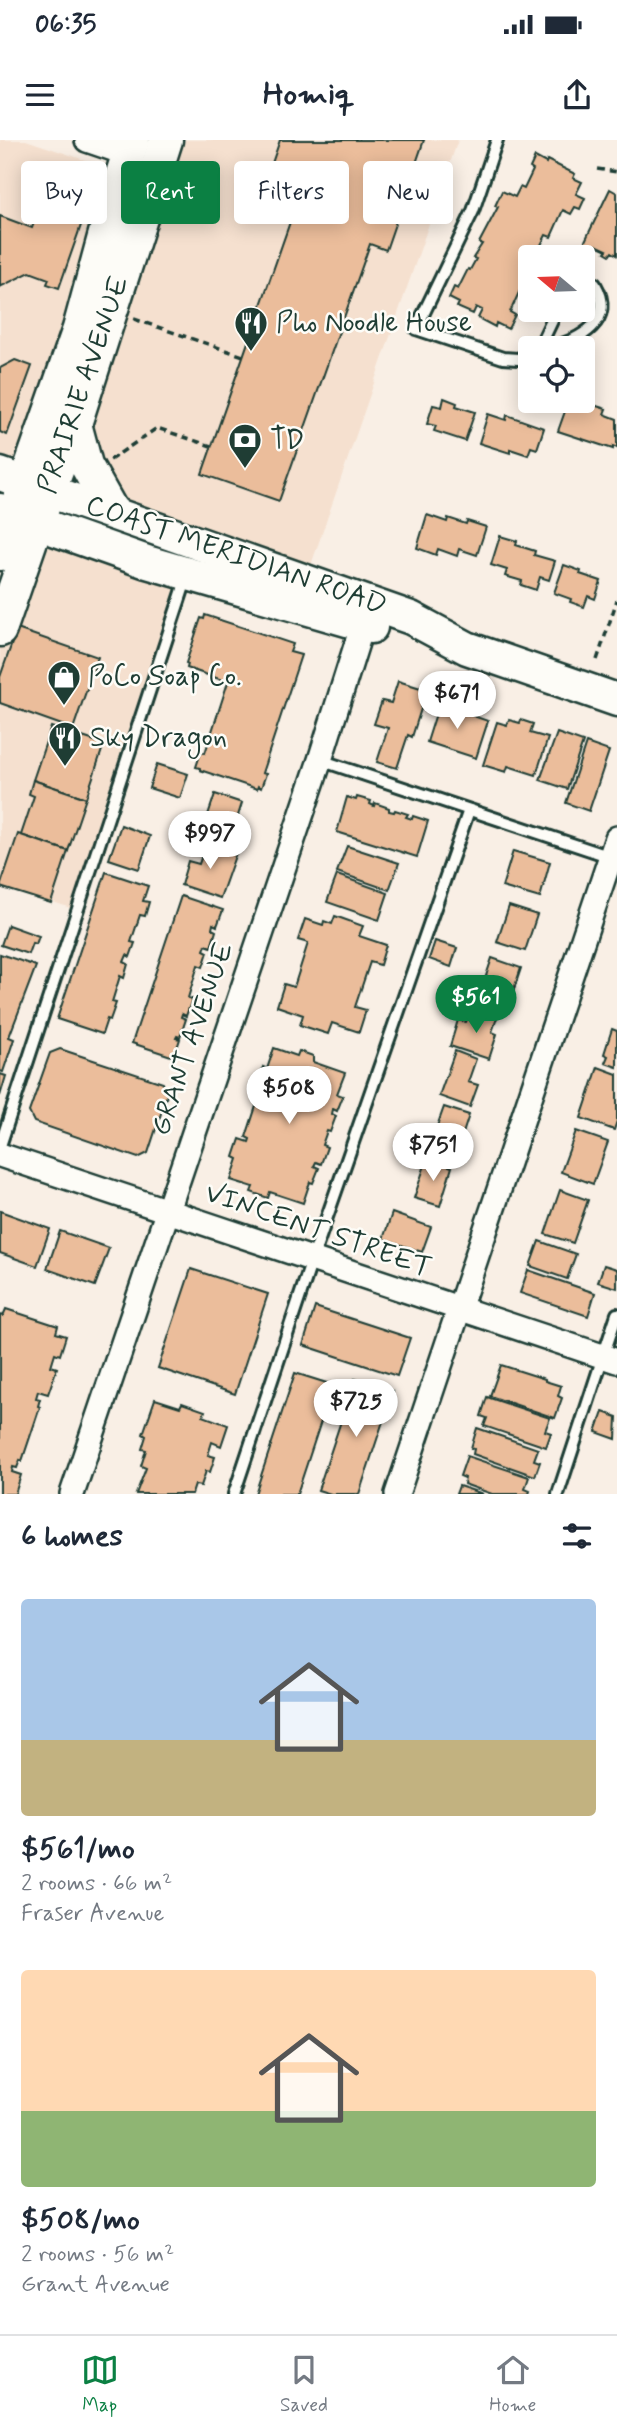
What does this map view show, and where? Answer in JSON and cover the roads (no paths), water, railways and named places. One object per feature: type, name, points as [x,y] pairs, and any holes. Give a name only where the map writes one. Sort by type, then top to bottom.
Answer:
[{"type":"main road","name":"PRAIRIE AVENUE","points":[[25,483],[75,424],[166,140]]},
{"type":"main road","name":"PRAIRIE AVENUE","points":[[0,630],[17,516],[25,483],[79,329],[131,147]]},
{"type":"main road","points":[[75,424],[86,465],[113,513]]},
{"type":"main road","name":"COAST MERIDIAN ROAD","points":[[25,483],[113,513],[366,614]]},
{"type":"main road","name":"PRAIRIE AVENUE","points":[[0,554],[17,516]]},
{"type":"main road","name":"COAST MERIDIAN ROAD","points":[[17,516],[188,574],[366,614],[411,618],[467,648],[617,700]]},
{"type":"street","points":[[87,140],[131,147]]},
{"type":"street","name":"GRANT AVENUE","points":[[72,1494],[320,760],[366,614]]},
{"type":"street","points":[[397,1494],[615,851]]},
{"type":"street","name":"VINCENT STREET","points":[[0,1155],[610,1359]]},
{"type":"lane","points":[[497,140],[473,211],[416,329],[503,358],[518,359]]},
{"type":"lane","points":[[595,284],[614,305]]},
{"type":"lane","points":[[579,336],[609,324]]},
{"type":"lane","points":[[0,1146],[188,574]]},
{"type":"lane","points":[[320,760],[469,810],[615,851]]},
{"type":"lane","points":[[234,1494],[312,1260],[469,810]]},
{"type":"lane","points":[[558,1494],[610,1359],[617,1314]]},
{"type":"place","name":"Pho Noodle House","points":[[251,353]]},
{"type":"place","name":"TD","points":[[245,470]]},
{"type":"place","name":"PoCo Soap Co.","points":[[64,707]]},
{"type":"place","name":"Sky Dragon","points":[[65,768]]}]
